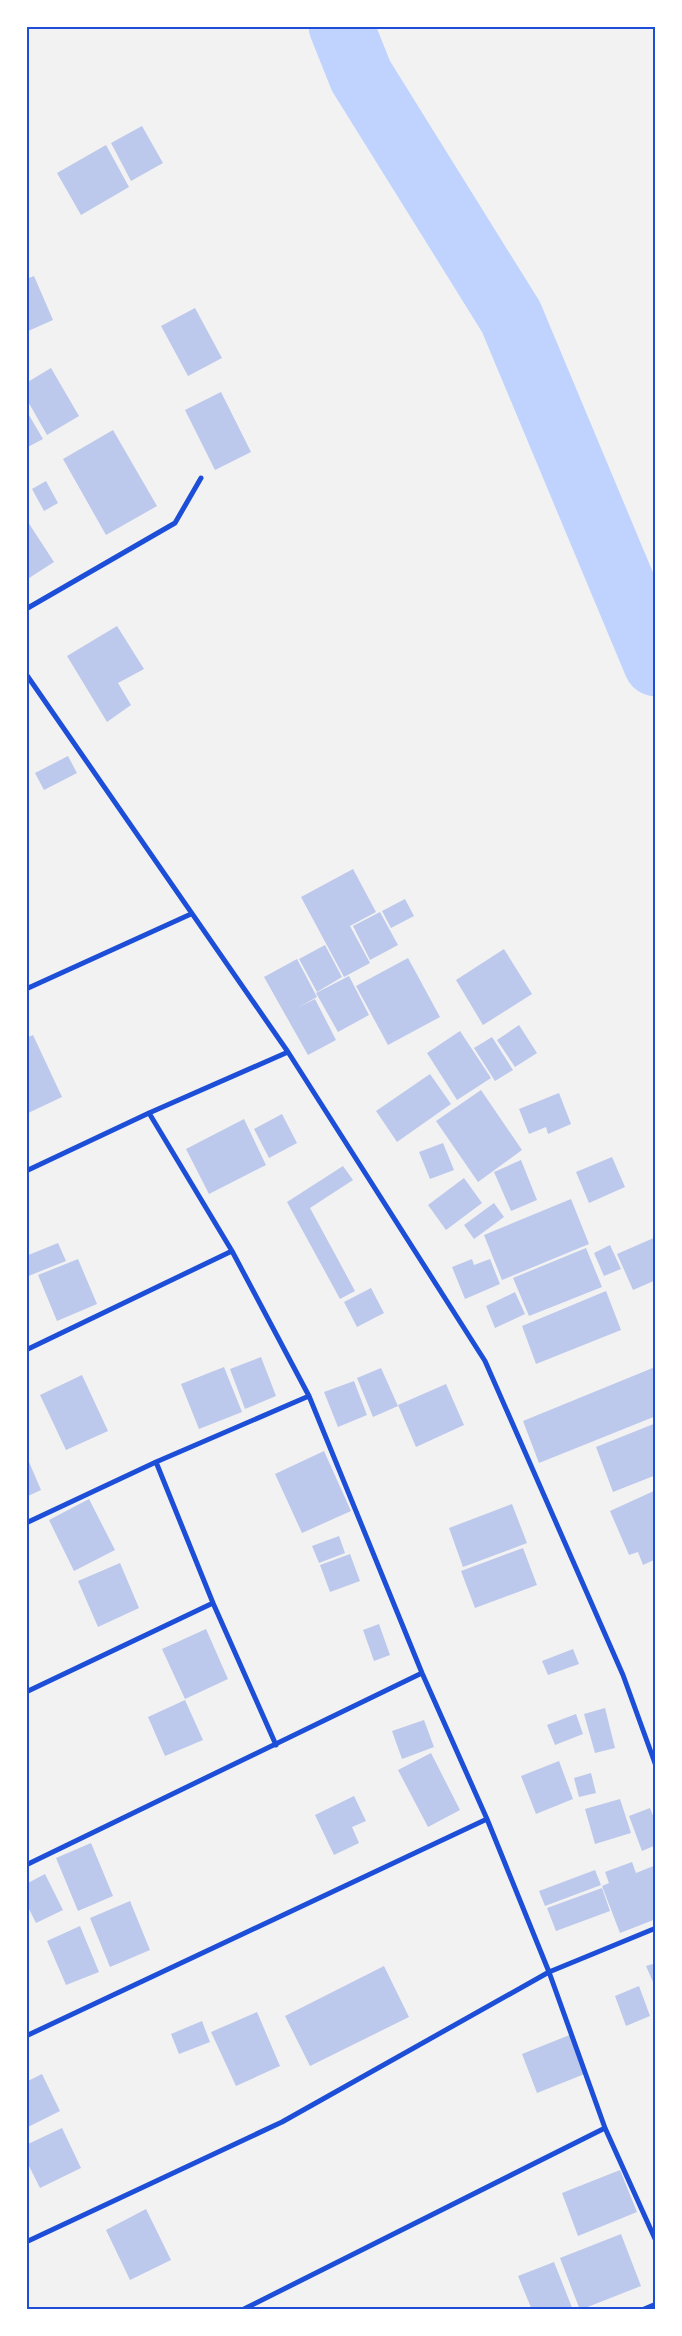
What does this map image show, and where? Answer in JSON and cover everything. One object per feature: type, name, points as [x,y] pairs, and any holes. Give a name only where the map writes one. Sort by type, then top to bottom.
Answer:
[{"type":"street","points":[[26,609],[175,523],[202,478]]},
{"type":"street","points":[[26,674],[288,1052],[485,1361],[623,1675],[656,1766]]},
{"type":"street","points":[[26,990],[191,914]]},
{"type":"street","points":[[26,1170],[288,1052]]},
{"type":"street","points":[[149,1113],[232,1252],[309,1396],[422,1673],[487,1819],[548,1972],[604,2128],[656,2241]]},
{"type":"street","points":[[26,1350],[232,1252]]},
{"type":"street","points":[[26,1523],[156,1462],[309,1396]]},
{"type":"street","points":[[156,1462],[213,1603],[276,1744]]},
{"type":"street","points":[[26,1692],[213,1603]]},
{"type":"street","points":[[26,1865],[422,1673]]},
{"type":"street","points":[[26,2036],[487,1819]]},
{"type":"street","points":[[26,2242],[282,2122],[548,1972],[656,1928]]},
{"type":"street","points":[[242,2310],[604,2128]]},
{"type":"street","points":[[642,2310],[656,2304]]},
{"type":"building","points":[[142,126],[163,163],[131,181],[111,143]]},
{"type":"building","points":[[106,145],[129,187],[81,215],[57,173]]},
{"type":"building","points":[[34,276],[53,320],[26,332],[26,279]]},
{"type":"building","points":[[195,308],[222,358],[188,376],[161,326]]},
{"type":"building","points":[[51,368],[79,416],[47,435],[26,398],[26,383]]},
{"type":"building","points":[[221,392],[251,452],[215,470],[185,410]]},
{"type":"building","points":[[26,410],[43,439],[26,448]]},
{"type":"building","points":[[113,430],[157,506],[106,535],[63,459]]},
{"type":"building","points":[[46,481],[58,503],[44,511],[32,489]]},
{"type":"building","points":[[26,519],[54,562],[26,580]]},
{"type":"building","points":[[117,626],[144,669],[118,683],[131,705],[107,722],[67,656]]},
{"type":"building","points":[[68,756],[77,773],[44,790],[35,773]]},
{"type":"building","points":[[353,869],[376,912],[350,926],[370,963],[344,977],[301,897]]},
{"type":"building","points":[[405,899],[414,916],[391,928],[382,911]]},
{"type":"building","points":[[380,912],[398,945],[370,960],[353,926]]},
{"type":"building","points":[[325,945],[342,977],[317,992],[299,959]]},
{"type":"building","points":[[504,949],[532,994],[483,1025],[456,980]]},
{"type":"building","points":[[408,958],[440,1017],[388,1045],[356,986]]},
{"type":"building","points":[[297,959],[317,997],[297,1008],[315,999],[336,1040],[308,1055],[264,977]]},
{"type":"building","points":[[349,976],[369,1015],[338,1032],[316,993]]},
{"type":"building","points":[[519,1025],[537,1053],[515,1067],[497,1040]]},
{"type":"building","points":[[460,1031],[491,1078],[457,1100],[427,1053]]},
{"type":"building","points":[[33,1035],[62,1097],[26,1114],[26,1038]]},
{"type":"building","points":[[492,1037],[513,1070],[495,1081],[474,1048]]},
{"type":"building","points":[[430,1074],[451,1104],[397,1142],[376,1111]]},
{"type":"building","points":[[481,1090],[522,1150],[478,1182],[436,1121]]},
{"type":"building","points":[[559,1093],[571,1124],[548,1134],[546,1127],[529,1134],[519,1109]]},
{"type":"building","points":[[282,1114],[297,1143],[269,1158],[254,1129]]},
{"type":"building","points":[[244,1119],[266,1165],[209,1194],[186,1149]]},
{"type":"building","points":[[443,1143],[454,1170],[430,1179],[419,1152]]},
{"type":"building","points":[[612,1157],[625,1187],[589,1203],[576,1172]]},
{"type":"building","points":[[521,1160],[537,1200],[511,1211],[494,1172]]},
{"type":"building","points":[[343,1166],[353,1180],[310,1208],[355,1291],[340,1299],[287,1202]]},
{"type":"building","points":[[464,1178],[482,1203],[446,1230],[428,1205]]},
{"type":"building","points":[[571,1199],[589,1244],[502,1280],[484,1235]]},
{"type":"building","points":[[494,1203],[504,1217],[474,1239],[464,1225]]},
{"type":"building","points":[[656,1237],[656,1280],[633,1290],[617,1254]]},
{"type":"building","points":[[58,1243],[66,1261],[26,1277],[26,1256]]},
{"type":"building","points":[[610,1245],[621,1269],[604,1276],[594,1253]]},
{"type":"building","points":[[586,1248],[602,1287],[529,1316],[513,1278]]},
{"type":"building","points":[[78,1259],[97,1304],[57,1321],[38,1275]]},
{"type":"building","points":[[472,1259],[474,1265],[490,1259],[500,1284],[465,1299],[452,1267]]},
{"type":"building","points":[[371,1288],[384,1313],[357,1327],[344,1302]]},
{"type":"building","points":[[606,1291],[621,1330],[536,1364],[522,1326]]},
{"type":"building","points":[[515,1292],[525,1314],[495,1328],[486,1306]]},
{"type":"building","points":[[261,1357],[276,1396],[245,1409],[230,1369]]},
{"type":"building","points":[[224,1367],[242,1412],[199,1429],[181,1384]]},
{"type":"building","points":[[655,1367],[656,1416],[539,1463],[523,1421]]},
{"type":"building","points":[[381,1368],[398,1406],[373,1417],[357,1378]]},
{"type":"building","points":[[82,1375],[108,1431],[66,1450],[40,1395]]},
{"type":"building","points":[[354,1381],[367,1415],[338,1427],[324,1392]]},
{"type":"building","points":[[446,1384],[464,1425],[416,1447],[398,1405]]},
{"type":"building","points":[[656,1423],[656,1475],[613,1492],[596,1447]]},
{"type":"building","points":[[324,1451],[351,1511],[302,1533],[275,1474]]},
{"type":"building","points":[[26,1455],[41,1490],[26,1497]]},
{"type":"building","points":[[656,1490],[656,1559],[643,1565],[638,1552],[629,1555],[610,1511]]},
{"type":"building","points":[[89,1499],[115,1550],[74,1571],[49,1520]]},
{"type":"building","points":[[512,1504],[527,1543],[463,1567],[449,1528]]},
{"type":"building","points":[[339,1536],[345,1553],[319,1563],[312,1546]]},
{"type":"building","points":[[523,1548],[537,1585],[475,1608],[461,1571]]},
{"type":"building","points":[[350,1554],[360,1581],[330,1592],[320,1565]]},
{"type":"building","points":[[120,1563],[139,1608],[98,1627],[78,1581]]},
{"type":"building","points":[[379,1624],[390,1655],[374,1661],[363,1630]]},
{"type":"building","points":[[206,1629],[228,1679],[185,1699],[162,1649]]},
{"type":"building","points":[[573,1649],[579,1664],[548,1675],[542,1661]]},
{"type":"building","points":[[185,1700],[203,1740],[165,1756],[148,1717]]},
{"type":"building","points":[[605,1708],[615,1748],[595,1753],[584,1714]]},
{"type":"building","points":[[576,1714],[583,1734],[555,1745],[547,1725]]},
{"type":"building","points":[[424,1720],[434,1747],[402,1759],[392,1731]]},
{"type":"building","points":[[431,1753],[460,1810],[428,1827],[398,1770]]},
{"type":"building","points":[[559,1761],[573,1799],[536,1814],[521,1776]]},
{"type":"building","points":[[591,1773],[596,1793],[579,1797],[574,1778]]},
{"type":"building","points":[[354,1796],[366,1821],[352,1827],[359,1843],[334,1855],[315,1815]]},
{"type":"building","points":[[620,1799],[631,1833],[595,1844],[585,1809]]},
{"type":"building","points":[[650,1808],[656,1823],[656,1845],[642,1851],[629,1816]]},
{"type":"building","points":[[91,1843],[113,1896],[78,1911],[56,1858]]},
{"type":"building","points":[[632,1862],[636,1873],[656,1865],[656,1919],[620,1933],[602,1886],[609,1883],[605,1872]]},
{"type":"building","points":[[595,1870],[601,1885],[545,1906],[539,1891]]},
{"type":"building","points":[[45,1874],[63,1910],[36,1923],[26,1903],[26,1884]]},
{"type":"building","points":[[602,1888],[610,1911],[556,1931],[547,1908]]},
{"type":"building","points":[[130,1901],[150,1950],[110,1967],[90,1918]]},
{"type":"building","points":[[80,1926],[99,1972],[66,1985],[47,1941]]},
{"type":"building","points":[[656,1963],[656,1989],[646,1966]]},
{"type":"building","points":[[384,1966],[409,2017],[310,2066],[285,2016]]},
{"type":"building","points":[[639,1986],[650,2016],[626,2026],[615,1996]]},
{"type":"building","points":[[257,2012],[280,2066],[236,2086],[211,2032]]},
{"type":"building","points":[[202,2021],[210,2042],[179,2054],[171,2034]]},
{"type":"building","points":[[572,2034],[587,2073],[537,2093],[522,2054]]},
{"type":"building","points":[[42,2074],[60,2111],[26,2128],[26,2082]]},
{"type":"building","points":[[62,2128],[81,2168],[40,2188],[26,2160],[26,2145]]},
{"type":"building","points":[[620,2170],[637,2212],[578,2236],[562,2193]]},
{"type":"building","points":[[146,2209],[171,2260],[130,2280],[106,2230]]},
{"type":"building","points":[[621,2234],[641,2286],[580,2310],[560,2258]]},
{"type":"building","points":[[554,2262],[573,2310],[532,2310],[518,2276]]},
{"type":"waterway","points":[[341,26],[361,76],[511,317],[656,664]]}]
